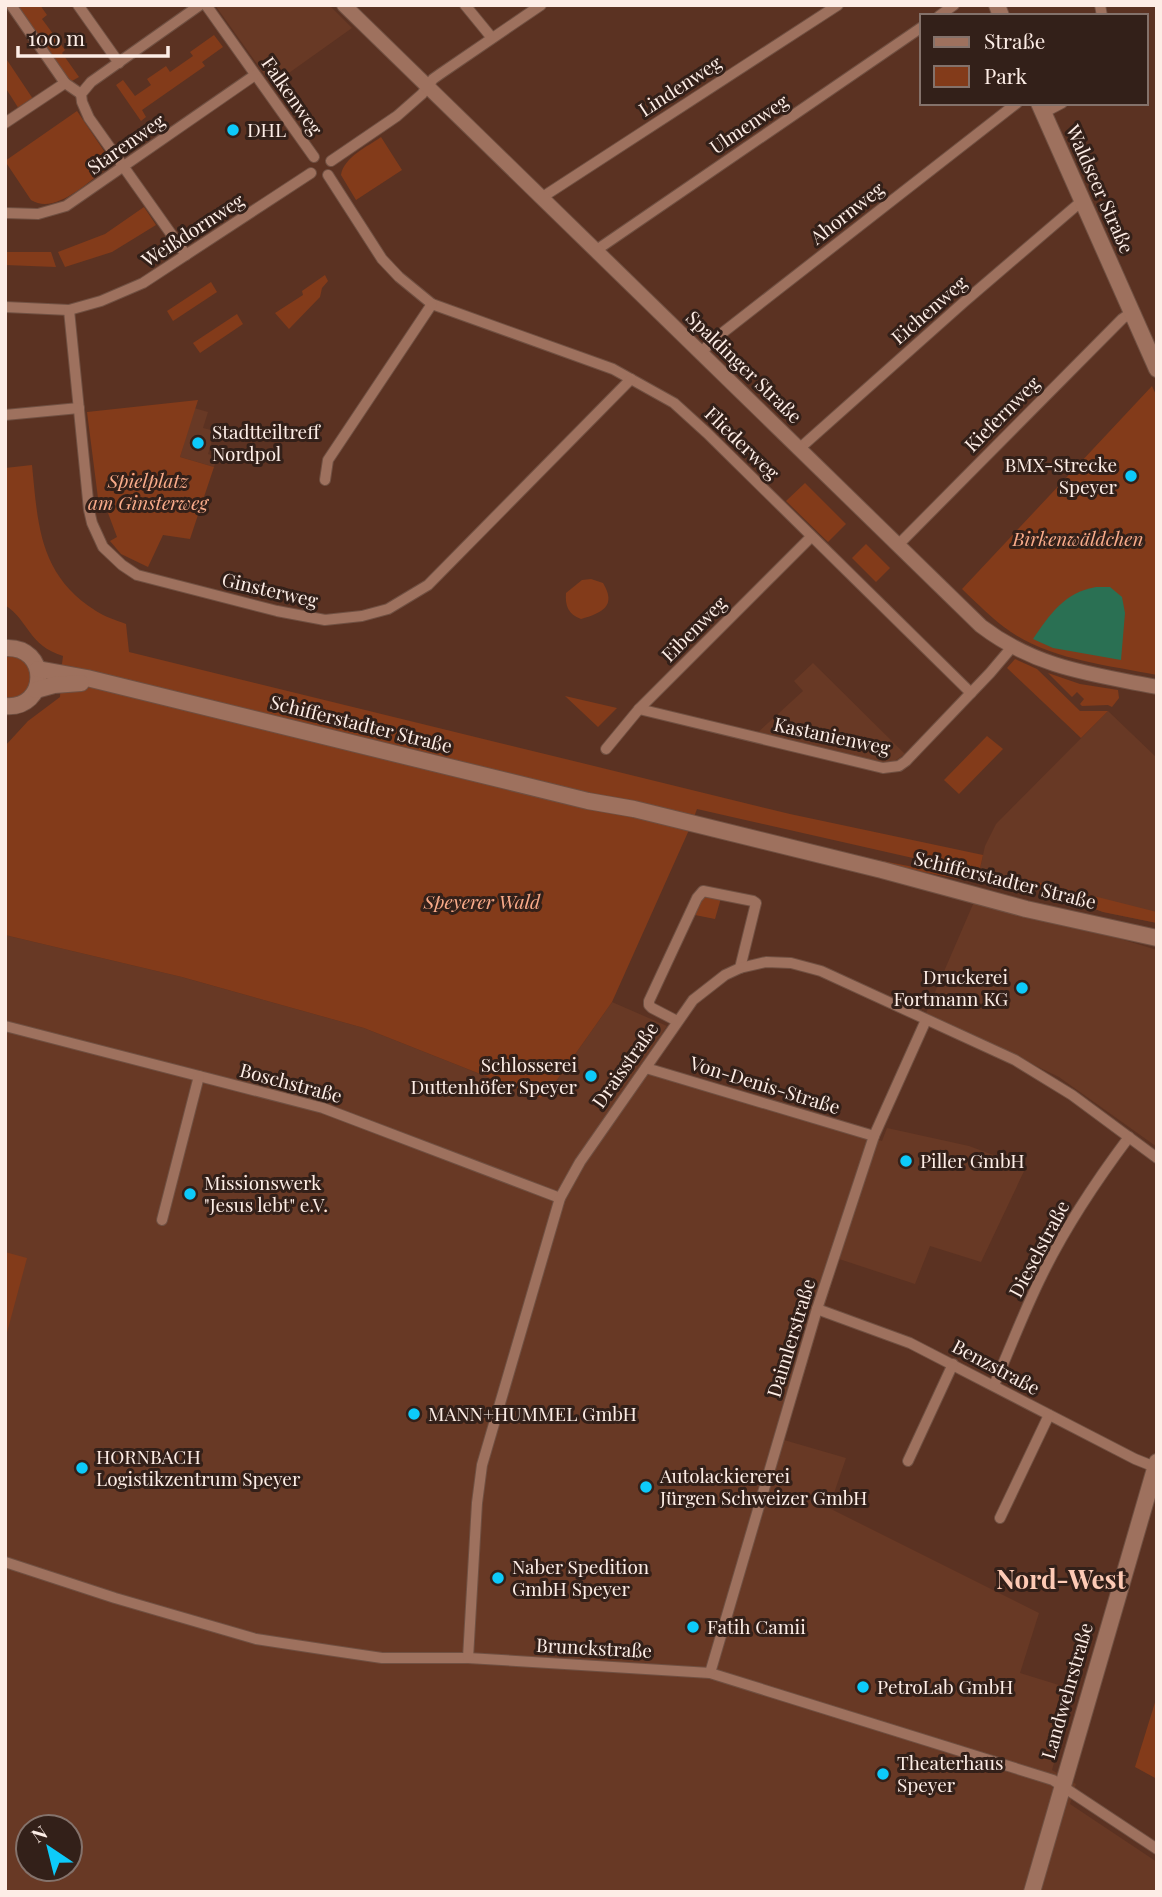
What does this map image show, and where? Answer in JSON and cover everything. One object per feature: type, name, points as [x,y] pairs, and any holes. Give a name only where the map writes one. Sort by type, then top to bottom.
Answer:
[{"type":"main road","name":"Waldseer Straße","points":[[1041,108],[1157,369]]},
{"type":"main road","points":[[5,648],[19,649],[26,653],[38,669],[39,678],[36,690],[27,701],[7,709]]},
{"type":"main road","name":"Schifferstadter Straße","points":[[38,669],[87,678],[587,801],[607,803],[882,870],[1026,909],[1157,938]]},
{"type":"main road","name":"Schifferstadter Straße","points":[[36,690],[79,682],[125,688]]},
{"type":"main road","name":"Landwehrstraße","points":[[1032,1892],[1156,1465]]},
{"type":"street","points":[[11,5],[65,83],[81,94]]},
{"type":"street","points":[[78,5],[119,63]]},
{"type":"street","points":[[186,255],[89,118],[81,94],[91,82],[200,5]]},
{"type":"street","name":"Falkenweg","points":[[206,5],[314,157],[309,165],[311,173]]},
{"type":"street","name":"Spaldinger Straße","points":[[344,5],[981,626],[1012,647],[1062,667],[1157,687]]},
{"type":"street","points":[[465,5],[492,38]]},
{"type":"street","points":[[331,161],[399,114],[440,74],[541,5]]},
{"type":"street","name":"Lindenweg","points":[[541,198],[838,5]]},
{"type":"street","name":"Ulmenweg","points":[[595,251],[920,28]]},
{"type":"street","name":"Starenweg","points":[[5,214],[38,214],[57,210],[256,75]]},
{"type":"street","points":[[5,123],[65,83]]},
{"type":"street","name":"Ahornweg","points":[[701,353],[712,341],[1014,105]]},
{"type":"street","points":[[311,173],[321,178],[328,176],[332,170],[331,161],[322,155],[314,157]]},
{"type":"street","name":"Weißdornweg","points":[[5,307],[69,310],[124,293],[311,173]]},
{"type":"street","name":"Fliederweg","points":[[328,176],[382,259],[432,304],[612,369],[674,403],[971,692]]},
{"type":"street","name":"Eichenweg","points":[[800,448],[1083,200]]},
{"type":"street","points":[[325,480],[328,460],[432,304]]},
{"type":"street","name":"Ginsterweg","points":[[69,310],[92,523],[103,547],[122,565],[148,579],[324,620],[388,609],[428,585],[631,379]]},
{"type":"street","name":"Kiefernweg","points":[[899,544],[1122,318],[1132,312]]},
{"type":"street","points":[[5,415],[79,408]]},
{"type":"street","name":"Eibenweg","points":[[606,749],[639,709],[811,537]]},
{"type":"street","name":"Kastanienweg","points":[[639,709],[891,768],[906,761],[1012,647]]},
{"type":"street","points":[[677,1021],[652,1008],[649,1001],[697,898],[703,891],[757,903],[740,968]]},
{"type":"street","name":"Draisstraße","points":[[468,1658],[477,1503],[482,1465],[560,1198],[580,1162],[677,1021],[702,990],[740,968],[779,962],[802,965],[833,975],[1015,1060],[1072,1095],[1157,1158]]},
{"type":"street","name":"Daimlerstraße","points":[[710,1673],[817,1309],[874,1136],[926,1020]]},
{"type":"street","name":"Boschstraße","points":[[5,1026],[323,1108],[560,1198]]},
{"type":"street","name":"Von-Denis-Straße","points":[[646,1068],[874,1136]]},
{"type":"street","points":[[162,1220],[199,1076]]},
{"type":"street","name":"Dieselstraße","points":[[994,1385],[1041,1277],[1058,1245],[1085,1199],[1129,1137]]},
{"type":"street","name":"Benzstraße","points":[[817,1309],[910,1343],[1049,1415],[1156,1465]]},
{"type":"street","points":[[908,1461],[953,1364]]},
{"type":"street","points":[[1000,1518],[1049,1415]]},
{"type":"street","name":"Brunckstraße","points":[[5,1562],[115,1598],[256,1639],[382,1658],[468,1658],[710,1673],[1054,1780],[1157,1849]]},
{"type":"shaded area","points":[[215,5],[329,5],[352,28],[272,85]]},
{"type":"shaded area","name":"Stadtteiltreff Nordpol","points":[[194,408],[208,412],[203,428],[215,431],[208,454],[217,457],[214,467],[180,457]]},
{"type":"shaded area","points":[[1096,587],[1110,587],[1122,597],[1125,613],[1121,660],[1053,648],[1033,639],[1052,613],[1067,599]]},
{"type":"shaded area","points":[[813,663],[905,754],[893,762],[885,763],[756,734],[803,691],[794,681]]},
{"type":"shaded area","points":[[1108,711],[1157,758],[1157,923],[1103,912],[1023,883],[1012,872],[1002,878],[979,873],[985,846],[996,824]]},
{"type":"shaded area","points":[[974,902],[1157,950],[1157,1147],[1059,1077],[926,1013]]},
{"type":"shaded area","points":[[5,935],[182,977],[364,1028],[541,1098],[554,1084],[612,1002],[667,1026],[639,1068],[882,1141],[887,1128],[969,1146],[1026,1167],[981,1262],[930,1246],[915,1284],[839,1259],[784,1440],[846,1458],[829,1508],[1039,1613],[1020,1673],[1075,1690],[1052,1770],[1076,1784],[1070,1804],[1157,1862],[1157,1892],[5,1892]]},
{"type":"green space","points":[[15,5],[40,5],[47,15],[42,19],[65,50],[62,53],[79,77],[72,81],[66,78]]},
{"type":"green space","points":[[214,35],[223,47],[202,62],[205,66],[142,110],[146,117],[141,121],[116,85],[123,80],[135,96],[151,85],[147,79],[166,66],[170,72],[193,56],[190,52]]},
{"type":"green space","points":[[5,57],[33,99],[19,109],[5,87]]},
{"type":"green space","points":[[77,111],[106,154],[108,165],[80,189],[60,201],[40,204],[31,200],[5,161]]},
{"type":"green space","points":[[381,137],[402,170],[356,200],[341,175],[343,169],[357,153]]},
{"type":"green space","points":[[144,207],[156,225],[112,252],[65,267],[58,252],[105,234]]},
{"type":"green space","points":[[5,252],[51,252],[56,267],[5,265]]},
{"type":"green space","points":[[325,275],[328,281],[322,288],[320,297],[289,329],[275,313],[303,295],[302,291]]},
{"type":"green space","points":[[211,282],[217,292],[173,321],[167,311]]},
{"type":"green space","points":[[237,314],[243,324],[200,353],[193,343]]},
{"type":"green space","name":"Birkenwäldchen","points":[[1152,386],[1157,397],[1157,675],[1081,660],[1045,649],[1004,627],[962,589]]},
{"type":"green space","name":"Spielplatz am Ginsterweg","points":[[198,400],[180,457],[214,467],[190,539],[163,535],[148,567],[121,554],[110,541],[117,537],[105,505],[99,506],[87,412]]},
{"type":"green space","name":"Speyerer Wald","points":[[32,465],[40,528],[52,565],[77,597],[99,613],[126,624],[129,652],[790,814],[983,855],[979,873],[697,809],[694,817],[862,857],[955,875],[973,875],[973,878],[958,879],[849,857],[693,821],[612,1002],[554,1084],[541,1098],[364,1028],[182,977],[5,935],[5,746],[28,721],[60,697],[61,681],[57,669],[62,664],[63,656],[36,640],[5,605],[5,468]]},
{"type":"green space","points":[[805,483],[846,524],[828,542],[786,501]]},
{"type":"green space","points":[[866,544],[890,568],[876,582],[852,558]]},
{"type":"green space","points":[[591,579],[603,583],[608,603],[601,611],[581,619],[568,609],[566,593],[582,580]]},
{"type":"green space","points":[[5,653],[28,663],[30,684],[25,693],[5,700]]},
{"type":"green space","points":[[1015,659],[1037,669],[1080,711],[1108,711],[1081,738],[1007,668]]},
{"type":"green space","points":[[1048,673],[1080,684],[1118,690],[1119,698],[1112,707],[1082,706],[1080,704],[1084,699],[1077,692],[1072,697]]},
{"type":"green space","points":[[565,696],[617,708],[598,727]]},
{"type":"green space","points":[[987,736],[1003,749],[959,794],[944,780]]},
{"type":"green space","points":[[1026,879],[1157,912],[1157,923],[1103,912],[1025,883]]},
{"type":"green space","points":[[708,895],[721,898],[715,919],[695,915],[700,899]]},
{"type":"green space","points":[[5,1252],[27,1258],[5,1340]]},
{"type":"green space","points":[[1157,1696],[1157,1779],[1135,1767]]},
{"type":"place","name":"DHL","points":[[233,130]]},
{"type":"place","name":"Stadtteiltreff Nordpol","points":[[198,443]]},
{"type":"place","name":"BMX-Strecke Speyer","points":[[1131,476]]},
{"type":"place","name":"Druckerei Fortmann KG","points":[[1022,988]]},
{"type":"place","name":"Schlosserei Duttenhöfer Speyer","points":[[591,1076]]},
{"type":"place","name":"Piller GmbH","points":[[906,1161]]},
{"type":"place","name":"Missionswerk \"Jesus lebt\" e.V.","points":[[190,1194]]},
{"type":"place","name":"MANN+HUMMEL GmbH","points":[[414,1414]]},
{"type":"place","name":"HORNBACH Logistikzentrum Speyer","points":[[82,1468]]},
{"type":"place","name":"Autolackiererei Jürgen Schweizer GmbH","points":[[646,1487]]},
{"type":"place","name":"Naber Spedition GmbH Speyer","points":[[498,1578]]},
{"type":"place","name":"Fatih Camii","points":[[693,1627]]},
{"type":"place","name":"PetroLab GmbH","points":[[863,1687]]},
{"type":"place","name":"Theaterhaus Speyer","points":[[883,1774]]},
{"type":"district","name":"Nord-West","points":[[1061,1580]]}]
